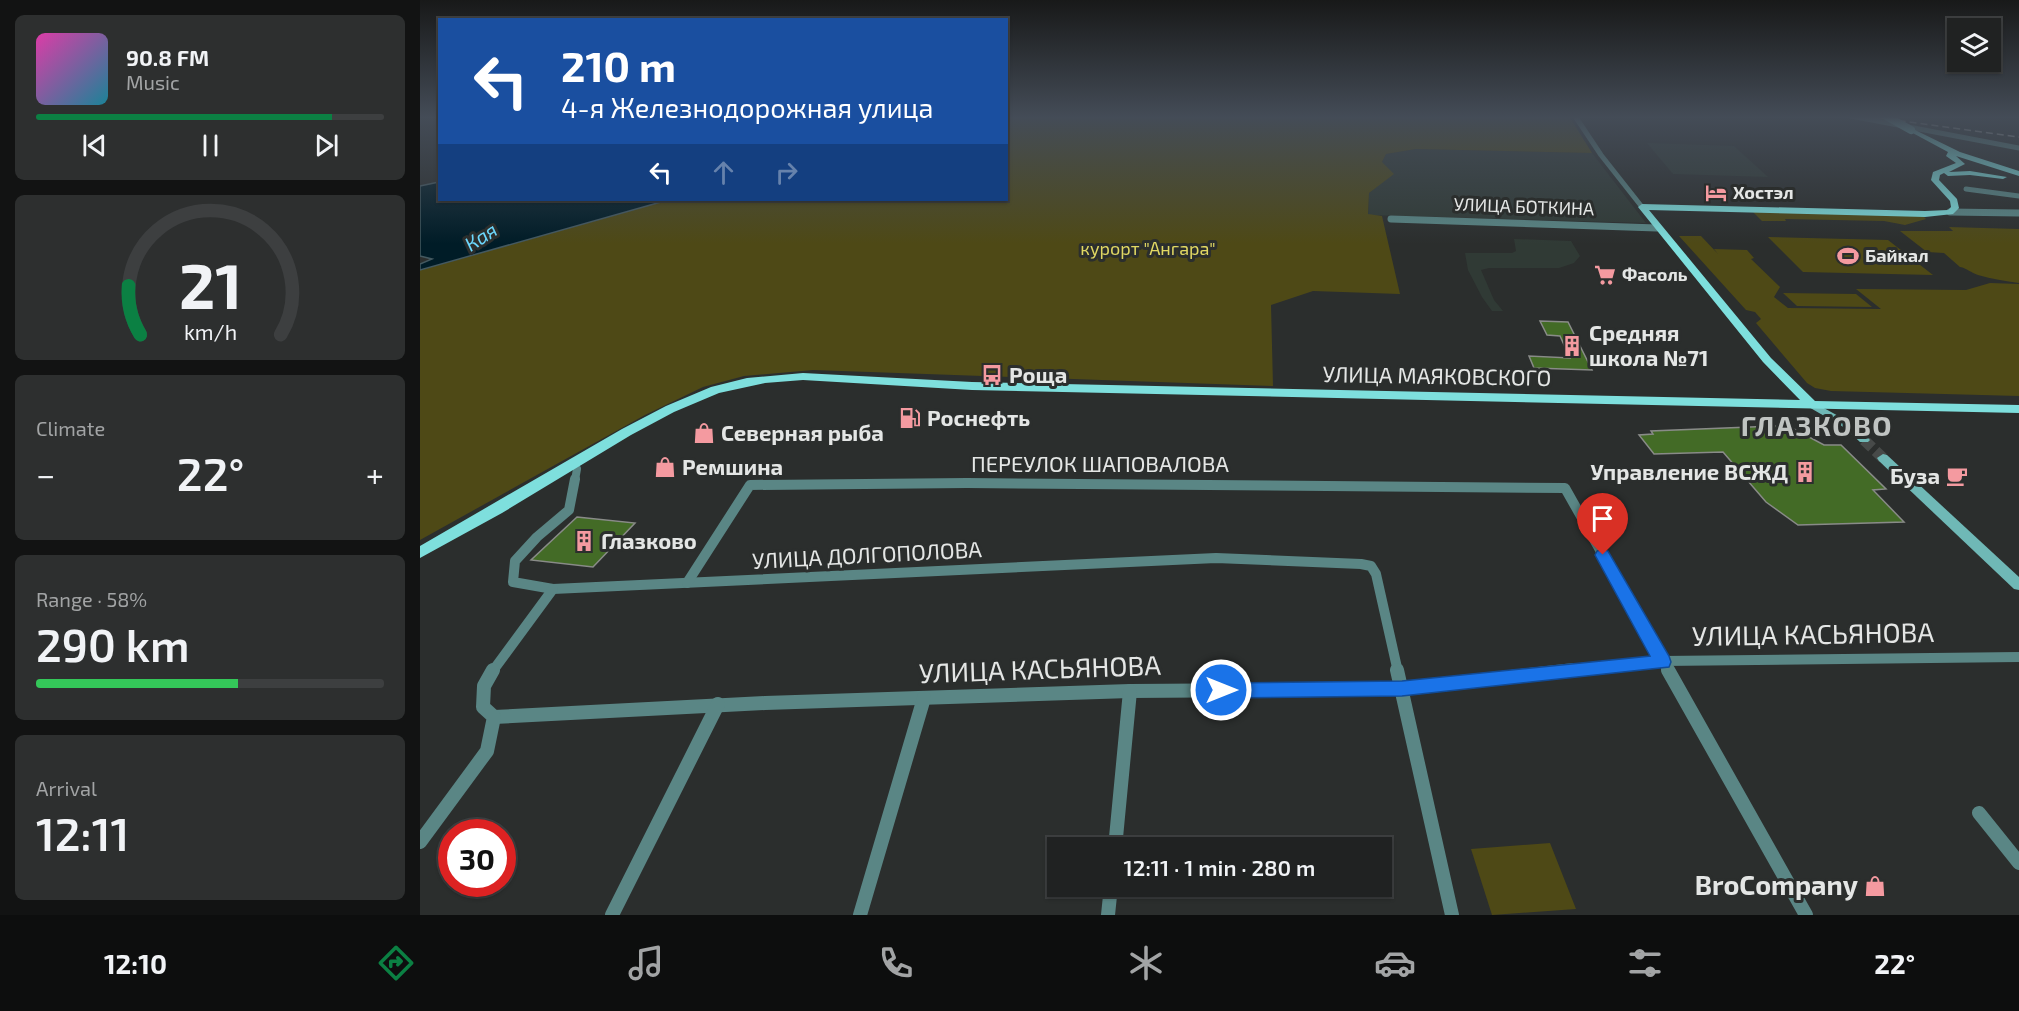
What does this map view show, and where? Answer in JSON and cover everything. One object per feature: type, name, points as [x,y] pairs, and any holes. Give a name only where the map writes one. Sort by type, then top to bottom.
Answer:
[{"type":"main road","points":[[1642,207],[1925,214],[1950,212],[1956,205],[1935,180],[1936,174],[1960,165],[1961,161],[1957,159]]},
{"type":"main road","points":[[1972,159],[2019,174]]},
{"type":"main road","points":[[1935,180],[1944,175],[1958,173],[2019,179]]},
{"type":"main road","points":[[1642,207],[1767,360],[1810,404],[1849,426],[1864,440]]},
{"type":"main road","name":"УЛИЦА МАЯКОВСКОГО","points":[[420,553],[628,432],[716,390],[749,382],[794,378],[840,378],[855,381],[983,387],[2019,409]]},
{"type":"main road","name":"УЛИЦА МАЯКОВСКОГО","points":[[511,502],[577,469],[680,412],[729,391],[769,385],[839,384],[855,381]]},
{"type":"main road","points":[[1883,458],[2019,585]]},
{"type":"street","points":[[1604,159],[1642,207]]},
{"type":"street","points":[[1966,189],[2019,196]]},
{"type":"street","points":[[1950,212],[2019,213]]},
{"type":"street","name":"УЛИЦА БОТКИНА","points":[[1391,219],[1657,228]]},
{"type":"street","name":"УЛИЦА ДОЛГОПОЛОВА","points":[[577,469],[569,510],[537,537],[514,561],[513,582],[553,588],[1216,558],[1361,564],[1371,566],[1376,574],[1402,689]]},
{"type":"street","name":"ПЕРЕУЛОК ШАПОВАЛОВА","points":[[687,583],[750,485],[967,483],[1565,488],[1662,662]]},
{"type":"street","points":[[420,842],[487,751],[494,717],[483,707],[484,686],[497,664],[553,588]]},
{"type":"street","name":"УЛИЦА КАСЬЯНОВА","points":[[494,717],[718,704],[1130,691],[1402,689],[1662,662],[2019,657]]},
{"type":"street","points":[[1662,662],[1806,915]]},
{"type":"street","points":[[1402,689],[1452,915]]},
{"type":"street","points":[[1116,837],[1130,691]]},
{"type":"street","points":[[860,915],[924,698]]},
{"type":"street","points":[[612,915],[718,704]]},
{"type":"street","points":[[1979,813],[2019,862]]},
{"type":"street","points":[[1108,915],[1110,897]]},
{"type":"shaded area","points":[[1384,159],[1596,159],[1646,223],[1368,215],[1369,193],[1378,185]]},
{"type":"shaded area","points":[[1660,159],[1748,159],[1768,177],[1673,174]]},
{"type":"shaded area","points":[[1514,239],[1571,241],[1580,256],[1574,263],[1559,268],[1481,270],[1494,300],[1503,311],[1492,311],[1468,270],[1465,253],[1512,253],[1516,251]]},
{"type":"green space","name":"курорт \"Ангара\"","points":[[1008,159],[1384,159],[1382,162],[1394,174],[1369,193],[1368,214],[1382,216],[1400,294],[1313,291],[1271,305],[1273,386],[813,370],[744,376],[703,387],[645,415],[420,540],[420,270],[664,201],[1008,201]]},
{"type":"green space","points":[[1753,212],[1922,215],[1926,219],[1905,225],[1884,221],[1785,219],[1786,221],[1762,221]]},
{"type":"green space","points":[[1949,227],[2019,229],[2019,283],[1976,274],[1960,267],[1944,253],[1927,252],[1900,231],[1953,231]]},
{"type":"green space","points":[[1679,236],[1701,236],[1718,254],[1714,249],[1747,250],[1754,258],[1751,259],[1780,287],[1774,297],[1788,308],[1881,309],[1856,289],[1966,290],[1990,283],[2019,284],[2019,396],[1831,391],[1815,388],[1807,383],[1756,323],[1761,319],[1755,312],[1746,310]]},
{"type":"green space","name":"Байкал","points":[[1768,237],[1888,240],[1933,275],[1803,272]]},
{"type":"green space","points":[[1783,293],[1856,294],[1872,307],[1797,306]]},
{"type":"green space","points":[[1550,843],[1576,909],[1492,915],[1471,849]]},
{"type":"water","name":"Кая","points":[[438,182],[438,201],[664,201],[420,270],[420,264],[432,259],[420,256],[420,186]]},
{"type":"building","name":"Средняя школа №71","points":[[1540,321],[1568,322],[1592,370],[1534,368],[1529,356],[1570,358],[1560,336],[1547,335]]},
{"type":"building","name":"Управление ВСЖД","points":[[1775,426],[1794,429],[1824,445],[1841,445],[1886,489],[1873,490],[1904,522],[1798,525],[1766,502],[1723,452],[1654,454],[1639,435],[1653,434],[1651,431]]},
{"type":"building","name":"Глазково","points":[[577,517],[635,523],[593,567],[531,560]]},
{"type":"tunnel","points":[[1864,440],[1883,458]]},
{"type":"place","name":"Хостэл","points":[[1716,193]]},
{"type":"place","name":"Байкал","points":[[1848,256]]},
{"type":"place","name":"Фасоль","points":[[1605,275]]},
{"type":"place","name":"Средняя школа №71","points":[[1572,346]]},
{"type":"place","name":"Роща","points":[[992,375]]},
{"type":"place","name":"Роснефть","points":[[910,418]]},
{"type":"place","name":"Северная рыба","points":[[704,433]]},
{"type":"place","name":"Ремшина","points":[[665,467]]},
{"type":"place","name":"Управление ВСЖД","points":[[1805,472]]},
{"type":"place","name":"Буза","points":[[1957,476]]},
{"type":"place","name":"Глазково","points":[[584,541]]},
{"type":"place","name":"BroCompany","points":[[1875,886]]},
{"type":"district","name":"ГЛАЗКОВО","points":[[1817,426]]},
{"type":"route","points":[[1221,690],[1402,689],[1662,662],[1603,555]]}]
